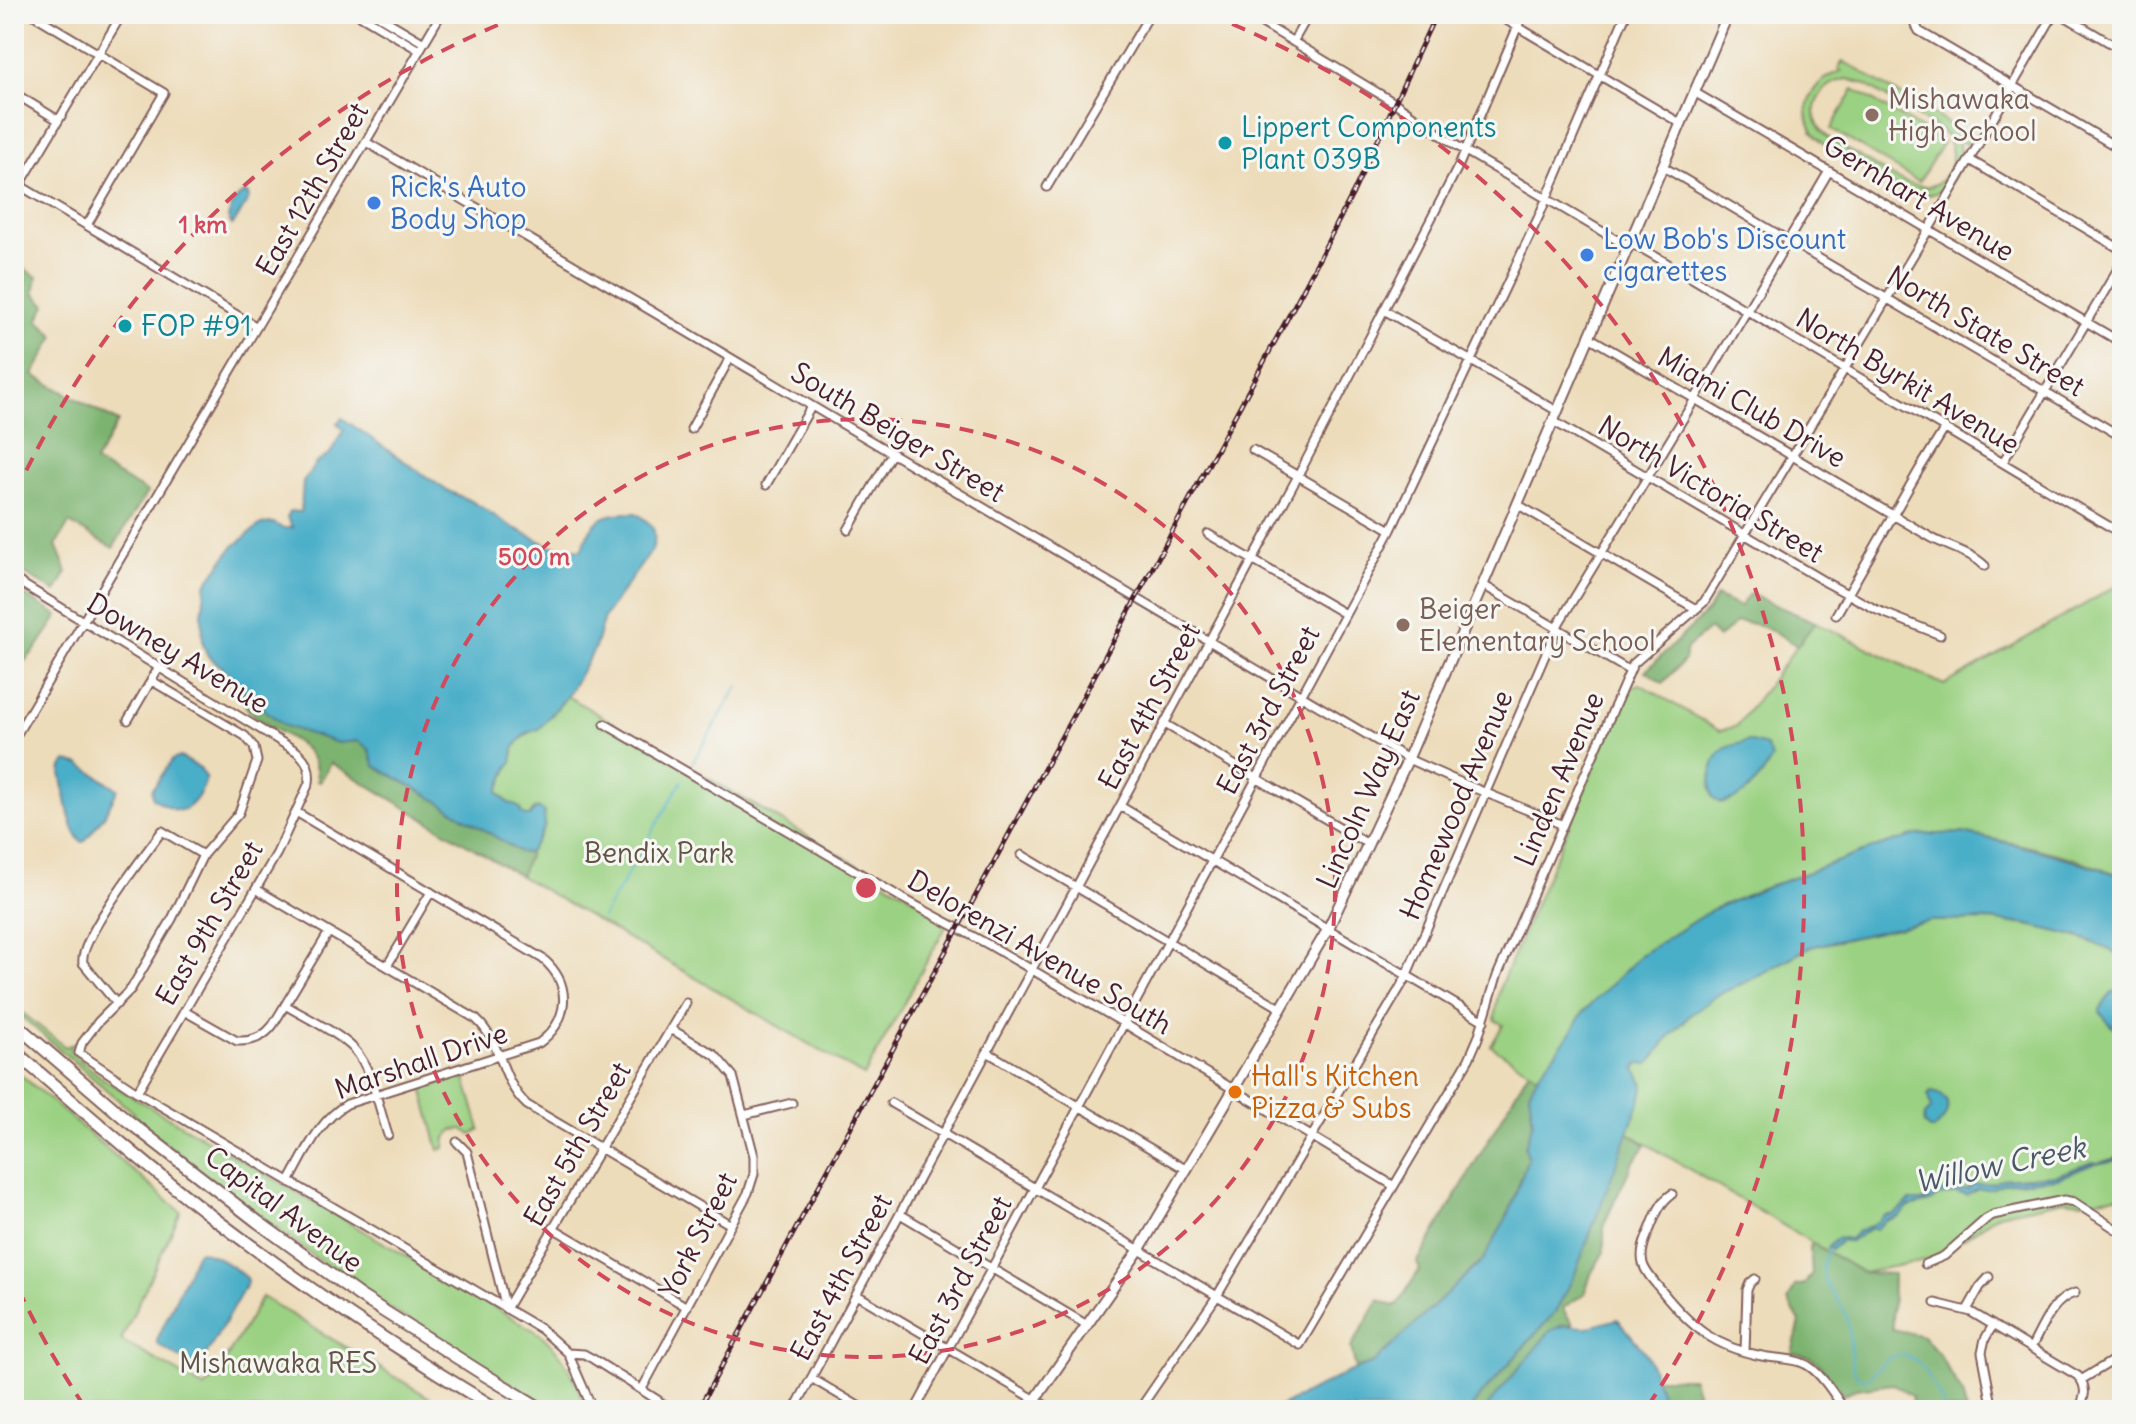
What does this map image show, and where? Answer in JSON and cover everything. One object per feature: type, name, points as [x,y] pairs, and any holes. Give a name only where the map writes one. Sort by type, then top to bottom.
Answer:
[{"type":"highway","name":"Capital Avenue","points":[[14,1023],[128,1121],[258,1222],[360,1296],[543,1410]]},
{"type":"highway","name":"Capital Avenue","points":[[14,1051],[158,1174],[249,1245],[402,1351],[498,1410]]},
{"type":"main road","name":"Lincoln Way East","points":[[1028,1410],[1139,1250],[1328,929],[1408,759],[1728,14]]},
{"type":"street","points":[[32,14],[164,93],[87,225]]},
{"type":"street","points":[[14,195],[17,184],[122,14]]},
{"type":"street","points":[[358,14],[421,46]]},
{"type":"street","points":[[375,14],[421,46]]},
{"type":"street","name":"East 12th Street","points":[[14,739],[441,14]]},
{"type":"street","points":[[1047,187],[1150,14]]},
{"type":"street","points":[[1293,42],[1309,14]]},
{"type":"street","points":[[1496,14],[1680,123]]},
{"type":"street","name":"East 4th Street","points":[[794,1410],[1298,476],[1465,151],[1523,14]]},
{"type":"street","name":"East 3rd Street","points":[[915,1410],[1391,530],[1546,199],[1626,14]]},
{"type":"street","points":[[1918,14],[1914,26],[2122,150]]},
{"type":"street","name":"Linden Avenue","points":[[1217,1296],[1300,1345],[1469,1059],[1497,976],[1635,661],[1704,602],[1846,369],[2054,14]]},
{"type":"street","points":[[2061,14],[2122,50]]},
{"type":"street","name":"North Byrkit Avenue","points":[[1249,15],[1398,105],[1465,151],[1620,242],[1650,253],[2122,534]]},
{"type":"street","name":"Gernhart Avenue","points":[[1694,92],[2122,343]]},
{"type":"street","points":[[14,93],[58,120]]},
{"type":"street","name":"South Beiger Street","points":[[366,142],[1408,759],[1563,825]]},
{"type":"street","points":[[1970,160],[2122,250]]},
{"type":"street","name":"North State Street","points":[[1662,166],[2122,437]]},
{"type":"street","name":"Homewood Avenue","points":[[1139,1410],[1217,1296],[1407,975],[1557,628],[1829,171]]},
{"type":"street","points":[[17,184],[257,327]]},
{"type":"street","points":[[2003,462],[2122,262]]},
{"type":"street","name":"North Victoria Street","points":[[1384,310],[1471,361],[1647,477],[1745,535],[1877,610],[1940,635]]},
{"type":"street","name":"Miami Club Drive","points":[[1589,337],[1948,547],[1973,555],[1985,566]]},
{"type":"street","points":[[691,429],[730,358]]},
{"type":"street","points":[[766,485],[811,407]]},
{"type":"street","points":[[1836,615],[1945,428]]},
{"type":"street","points":[[1253,450],[1391,530]]},
{"type":"street","points":[[848,530],[892,453]]},
{"type":"street","points":[[1517,504],[1696,609]]},
{"type":"street","points":[[1208,534],[1345,614]]},
{"type":"street","name":"Downey Avenue","points":[[14,579],[296,751],[303,756],[310,773]]},
{"type":"street","points":[[1483,585],[1630,671]]},
{"type":"street","points":[[128,720],[159,667]]},
{"type":"street","points":[[152,681],[245,736],[256,754],[255,768],[239,813],[203,855],[167,929],[131,989],[117,1004],[83,963],[82,956],[87,944],[120,888],[162,831],[203,855]]},
{"type":"street","name":"Delorenzi Avenue South","points":[[605,724],[902,898],[1032,970],[1394,1186]]},
{"type":"street","points":[[1165,724],[1368,844]]},
{"type":"street","name":"East 9th Street","points":[[137,1092],[277,853],[309,783],[310,773]]},
{"type":"street","points":[[1120,806],[1484,1021]]},
{"type":"street","points":[[296,812],[431,892],[387,966]]},
{"type":"street","points":[[1022,855],[1282,1009]]},
{"type":"street","points":[[256,889],[476,1019],[492,1037],[511,1088],[527,1105],[731,1225]]},
{"type":"street","name":"Marshall Drive","points":[[289,1182],[320,1129],[347,1104],[539,1043],[552,1031],[562,1012],[562,987],[558,975],[543,959],[431,892]]},
{"type":"street","points":[[184,1011],[228,1038],[245,1041],[262,1036],[268,1032],[329,932]]},
{"type":"street","name":"East 5th Street","points":[[506,1309],[686,1003]]},
{"type":"street","name":"Capital Avenue","points":[[117,1004],[98,1022],[82,1043],[79,1053],[137,1092],[541,1329],[568,1353],[593,1410]]},
{"type":"street","points":[[285,1005],[341,1038],[356,1051],[367,1069],[388,1135]]},
{"type":"street","name":"York Street","points":[[642,1389],[748,1193],[754,1174],[754,1156],[733,1076],[715,1055],[671,1029]]},
{"type":"street","points":[[987,1052],[1187,1170]]},
{"type":"street","points":[[744,1115],[792,1103]]},
{"type":"street","points":[[891,1103],[1217,1296]]},
{"type":"street","points":[[457,1142],[467,1152],[506,1309]]},
{"type":"street","points":[[1672,1194],[1661,1205],[1643,1246],[1643,1265],[1688,1321],[1710,1338],[1745,1352],[1807,1364],[1845,1410]]},
{"type":"street","points":[[1925,1264],[1944,1256],[1993,1215],[2064,1200],[2122,1233]]},
{"type":"street","points":[[900,1214],[1087,1325]]},
{"type":"street","points":[[553,1228],[687,1307]]},
{"type":"street","points":[[1967,1310],[1989,1277]]},
{"type":"street","points":[[1745,1352],[1747,1290],[1755,1279]]},
{"type":"street","points":[[2031,1348],[2058,1302],[2075,1293]]},
{"type":"street","points":[[857,1295],[1053,1410]]},
{"type":"street","points":[[1935,1303],[1967,1310],[2081,1380],[2085,1395],[2079,1407],[2091,1410]]},
{"type":"street","points":[[1993,1325],[1982,1352],[1993,1410]]},
{"type":"street","points":[[568,1353],[584,1354],[593,1359],[669,1410]]},
{"type":"street","points":[[2081,1380],[2122,1355]]},
{"type":"street","points":[[811,1378],[865,1410]]},
{"type":"green space","points":[[1843,61],[1971,137],[1967,144],[1958,140],[1960,162],[1951,181],[1931,194],[1910,193],[1888,184],[1826,146],[1810,125],[1808,104],[1819,84],[1841,71],[1838,69]],"holes":[[[1848,79],[1864,84],[1943,132],[1952,158],[1942,179],[1932,186],[1920,186],[1894,178],[1823,133],[1815,111],[1816,103],[1825,90]]]},
{"type":"green space","points":[[1854,89],[1943,142],[1919,182],[1831,129]]},
{"type":"green space","points":[[20,266],[37,277],[34,293],[46,305],[38,320],[55,336],[33,375],[118,422],[95,462],[147,492],[113,548],[69,523],[56,545],[67,572],[56,592],[14,568],[14,276]]},
{"type":"green space","points":[[2122,583],[2122,876],[2076,859],[1963,833],[1916,835],[1713,909],[1583,1012],[1537,1076],[1491,1046],[1503,1025],[1495,1020],[1501,984],[1628,688],[1640,684],[1720,731],[1737,726],[1815,622],[1944,685]]},
{"type":"green space","points":[[14,588],[58,616],[35,650],[14,672]]},
{"type":"green space","points":[[1749,594],[1815,622],[1797,646],[1754,624],[1737,622],[1718,638],[1709,629],[1687,648],[1684,660],[1663,683],[1646,671],[1708,611],[1716,596],[1740,607]]},
{"type":"green space","points":[[242,689],[252,700],[338,742],[358,741],[369,749],[375,766],[520,852],[529,853],[520,876],[331,763],[320,782],[317,781],[315,764],[307,751],[257,718],[246,707],[240,693]]},
{"type":"green space","name":"Bendix Park","points":[[567,696],[950,919],[864,1076],[520,876],[545,826],[534,809],[529,816],[525,816],[498,792],[518,742],[553,714]]},
{"type":"green space","points":[[1988,920],[2057,931],[2122,957],[2122,1195],[2083,1202],[2064,1200],[1998,1214],[1929,1259],[1863,1273],[1627,1132],[1640,1094],[1635,1068],[1639,1064],[1649,1064],[1690,1015],[1719,994],[1810,947],[1930,921]]},
{"type":"green space","points":[[14,1006],[65,1047],[80,1042],[72,1045],[69,1051],[106,1081],[540,1334],[569,1369],[586,1410],[552,1410],[445,1345],[331,1269],[150,1131],[14,1010]]},
{"type":"green space","name":"Mishawaka RES","points":[[14,1069],[181,1212],[121,1340],[205,1388],[217,1374],[262,1297],[450,1410],[14,1410]]},
{"type":"green space","points":[[1529,1070],[1537,1076],[1529,1092],[1533,1121],[1525,1147],[1528,1157],[1510,1211],[1497,1238],[1484,1259],[1374,1363],[1356,1369],[1351,1348],[1379,1300],[1396,1307],[1420,1269],[1417,1263]]},
{"type":"green space","points":[[464,1075],[480,1129],[472,1135],[463,1129],[453,1130],[446,1138],[445,1148],[439,1150],[422,1088]]},
{"type":"green space","points":[[1627,1132],[1646,1145],[1632,1164],[1604,1224],[1604,1252],[1584,1294],[1564,1307],[1573,1324],[1561,1325],[1484,1410],[1470,1410],[1556,1311],[1574,1276]]},
{"type":"green space","points":[[1812,1243],[1863,1273],[1893,1274],[1892,1329],[1923,1336],[1940,1356],[1962,1393],[1966,1410],[1911,1410],[1912,1397],[1893,1384],[1843,1394],[1818,1363],[1792,1353],[1800,1322],[1788,1301],[1795,1286],[1805,1284],[1812,1273]]},
{"type":"green space","points":[[1655,1378],[1693,1378],[1699,1399],[1696,1410],[1667,1410]]},
{"type":"water","points":[[245,193],[249,198],[232,225],[228,218],[232,207],[238,197]]},
{"type":"water","points":[[342,418],[446,490],[550,546],[581,550],[595,524],[615,514],[636,513],[653,528],[655,537],[652,550],[604,617],[595,648],[567,696],[539,729],[527,733],[514,749],[512,762],[498,792],[508,803],[521,809],[525,816],[537,808],[544,811],[545,826],[529,853],[520,852],[375,766],[369,749],[358,741],[338,743],[285,726],[252,700],[208,656],[203,644],[202,614],[206,584],[232,548],[261,524],[274,523],[282,528],[293,528],[287,518],[290,511],[301,512],[303,482],[316,463],[329,455],[344,430],[337,423]]},
{"type":"water","points":[[1748,741],[1766,746],[1772,758],[1745,793],[1721,803],[1714,798],[1711,788],[1716,758],[1726,748]]},
{"type":"water","points":[[180,757],[200,768],[206,778],[192,804],[177,810],[153,798],[152,790],[172,760]]},
{"type":"water","points":[[67,761],[81,765],[118,789],[104,816],[81,842],[70,818],[61,773]]},
{"type":"water","points":[[1962,833],[2043,852],[2122,876],[2122,957],[2083,938],[2025,924],[1988,920],[1930,921],[1810,947],[1719,994],[1690,1015],[1649,1064],[1639,1064],[1635,1068],[1644,1084],[1640,1101],[1574,1276],[1556,1311],[1470,1410],[1273,1410],[1374,1363],[1484,1259],[1510,1211],[1528,1157],[1525,1147],[1533,1121],[1529,1092],[1537,1076],[1583,1012],[1642,954],[1713,909],[1760,890],[1916,835]]},
{"type":"water","points":[[2122,988],[2122,1033],[2100,1010],[2111,993]]},
{"type":"water","points":[[1931,1092],[1944,1098],[1948,1108],[1934,1129],[1924,1124],[1925,1115],[1931,1109],[1928,1095]]},
{"type":"water","points":[[2122,1156],[2122,1159],[2091,1165],[2058,1178],[2004,1183],[1967,1195],[1938,1196],[1930,1202],[1909,1207],[1899,1217],[1885,1221],[1875,1230],[1871,1228],[1850,1242],[1842,1240],[1831,1250],[1827,1248],[1838,1237],[1850,1239],[1884,1216],[1895,1214],[1910,1201],[1925,1201],[1934,1193],[1952,1189],[1968,1190],[1974,1185],[2001,1179],[2057,1175],[2092,1162]]},
{"type":"water","points":[[200,1251],[230,1265],[246,1277],[247,1283],[204,1359],[194,1366],[157,1344],[157,1340]]},
{"type":"water","points":[[1618,1319],[1647,1355],[1667,1410],[1484,1410],[1550,1331],[1564,1326],[1588,1327]]},
{"type":"waterway","points":[[692,763],[738,686]]},
{"type":"waterway","points":[[602,918],[682,781]]},
{"type":"waterway","name":"Willow Creek","points":[[1829,1250],[1823,1264],[1824,1276],[1847,1319],[1856,1376],[1866,1380],[1890,1357],[1903,1355],[1916,1360],[1947,1410]]},
{"type":"railway","points":[[698,1410],[1307,282],[1353,193],[1436,14]]},
{"type":"place","name":"Mishawaka High School","points":[[1872,115]]},
{"type":"place","name":"Lippert Components Plant 039B","points":[[1225,143]]},
{"type":"place","name":"Rick's Auto Body Shop","points":[[374,203]]},
{"type":"place","name":"Low Bob's Discount cigarettes","points":[[1587,255]]},
{"type":"place","name":"FOP #91","points":[[125,326]]},
{"type":"place","name":"Beiger Elementary School","points":[[1403,625]]},
{"type":"place","name":"Hall's Kitchen Pizza & Subs","points":[[1235,1092]]}]
